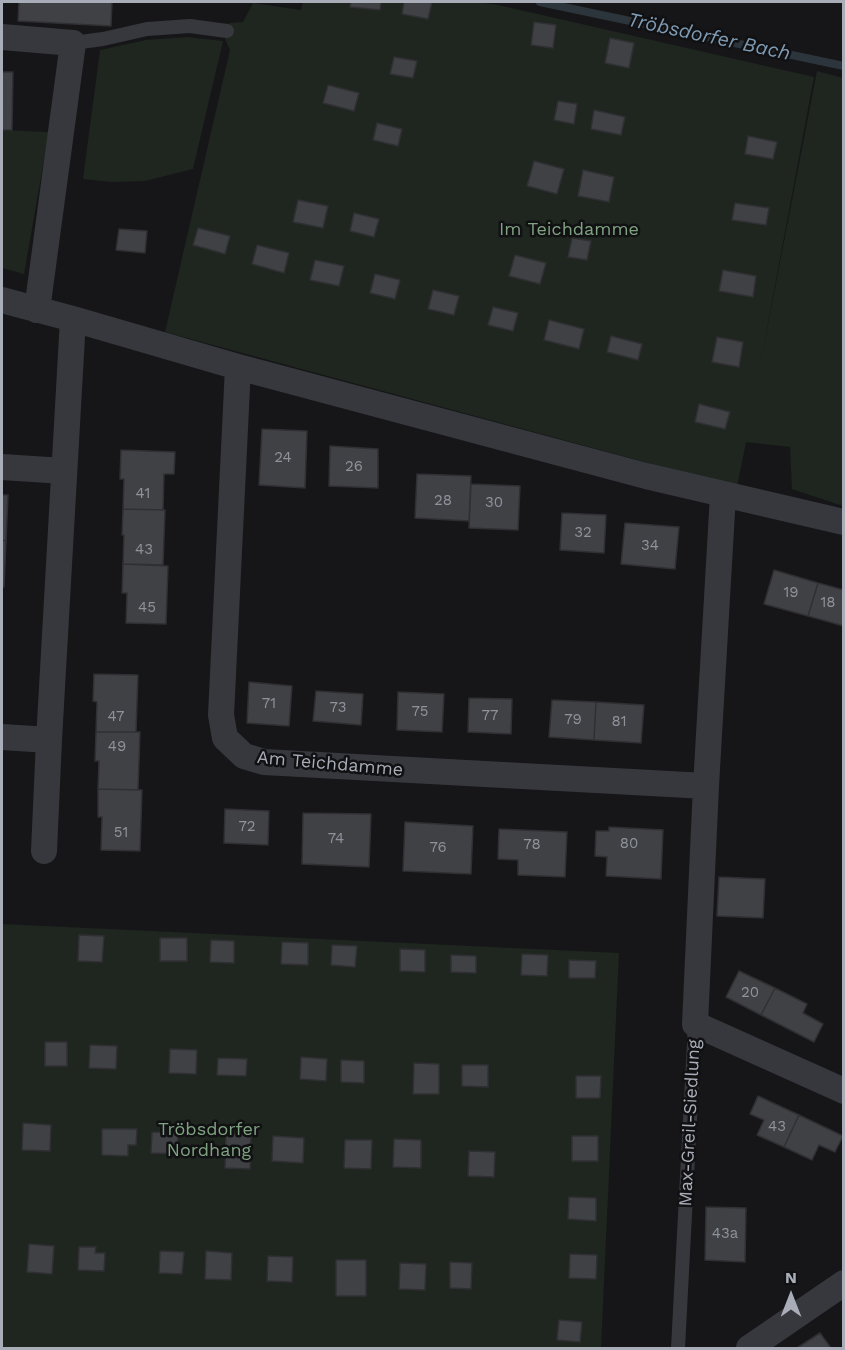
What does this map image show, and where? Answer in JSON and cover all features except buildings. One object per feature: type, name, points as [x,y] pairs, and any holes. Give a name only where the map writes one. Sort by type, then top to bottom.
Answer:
[{"type":"street","points":[[2,37],[73,43],[37,310]]},
{"type":"street","points":[[2,300],[238,367],[646,476],[843,522]]},
{"type":"street","points":[[44,851],[73,319]]},
{"type":"street","name":"Am Teichdamme","points":[[238,367],[221,716],[225,738],[244,756],[264,762],[706,786]]},
{"type":"street","points":[[2,467],[64,471]]},
{"type":"street","points":[[695,1024],[723,495]]},
{"type":"street","points":[[2,737],[49,740]]},
{"type":"street","name":"Max-Greil-Siedlung","points":[[695,1024],[843,1091]]},
{"type":"street","points":[[749,1348],[843,1283]]},
{"type":"lane","points":[[73,43],[147,29],[190,26],[226,31]]},
{"type":"lane","points":[[2,28],[2,37]]},
{"type":"lane","name":"Max-Greil-Siedlung","points":[[678,1348],[695,1024]]},
{"type":"green space","name":"Im Teichdamme","points":[[303,2],[478,2],[814,77],[760,366],[817,71],[843,78],[843,506],[792,489],[790,447],[746,442],[737,487],[165,332],[230,50],[225,39],[229,23],[243,22],[253,3],[301,10]]},
{"type":"green space","points":[[187,37],[223,41],[193,169],[145,181],[112,182],[83,179],[100,50],[146,40]]},
{"type":"green space","points":[[2,130],[49,132],[24,274],[2,268]]},
{"type":"green space","name":"Tröbsdorfer Nordhang","points":[[2,924],[619,953],[601,1348],[2,1348]]},
{"type":"waterway","name":"Tröbsdorfer Bach","points":[[540,2],[844,66]]}]
